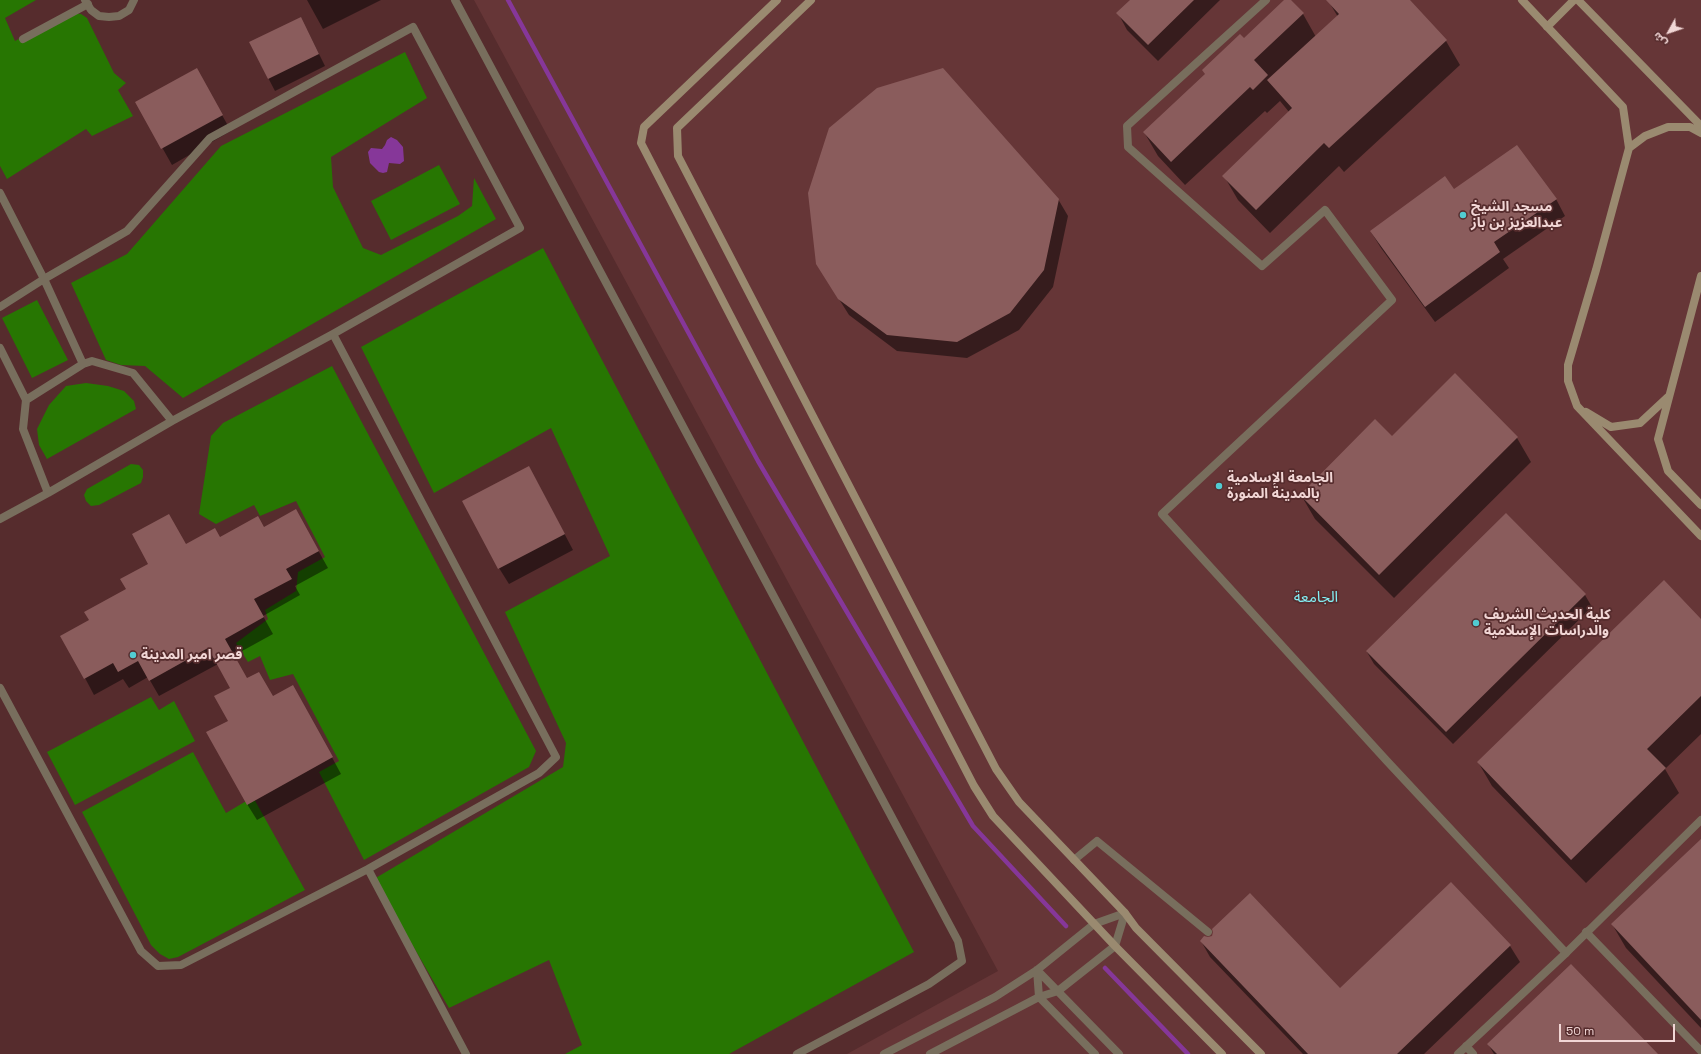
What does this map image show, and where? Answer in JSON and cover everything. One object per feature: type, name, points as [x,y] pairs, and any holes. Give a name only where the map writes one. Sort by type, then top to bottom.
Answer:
[{"type":"main road","points":[[777,0],[644,127],[641,143],[974,786],[993,816],[1115,946],[1222,1054]]},
{"type":"main road","points":[[811,0],[677,128],[678,156],[996,769],[1019,802],[1125,913],[1136,928],[1261,1054]]},
{"type":"main road","points":[[1522,0],[1623,107],[1629,148],[1596,270],[1568,365],[1568,381],[1577,406],[1701,536]]},
{"type":"main road","points":[[1547,26],[1574,0]]},
{"type":"main road","points":[[1578,0],[1701,126]]},
{"type":"main road","points":[[1629,148],[1645,136],[1668,127],[1690,127],[1701,133]]},
{"type":"main road","points":[[1701,276],[1658,438],[1668,471],[1701,505]]},
{"type":"main road","points":[[1577,406],[1611,427],[1640,424],[1668,397]]},
{"type":"street","points":[[23,40],[86,2],[99,16],[109,17],[119,16],[129,10],[134,0]]},
{"type":"street","points":[[455,0],[958,941],[962,961],[929,984],[797,1054]]},
{"type":"street","points":[[1266,0],[1127,126],[1128,147],[1262,266],[1325,210],[1392,300],[1162,514],[1386,760],[1566,952]]},
{"type":"street","points":[[0,307],[44,279],[127,231],[210,138],[413,27],[520,228],[333,334],[172,421],[0,519]]},
{"type":"street","points":[[0,193],[3,203],[44,279],[83,364]]},
{"type":"street","points":[[0,688],[141,951],[158,966],[181,965],[368,869],[539,773],[556,757],[333,334]]},
{"type":"street","points":[[0,348],[26,400],[23,429],[48,493]]},
{"type":"street","points":[[26,400],[83,364],[92,361],[133,373],[172,421]]},
{"type":"street","points":[[1458,1054],[1566,952],[1701,820]]},
{"type":"street","points":[[1074,860],[1098,841],[1208,932]]},
{"type":"street","points":[[368,869],[466,1054]]},
{"type":"street","points":[[884,1054],[995,997],[1037,970],[1094,924],[1125,913]]},
{"type":"street","points":[[930,1054],[1039,997],[1058,991],[1115,946],[1125,913]]},
{"type":"street","points":[[1586,932],[1701,1051]]},
{"type":"street","points":[[1037,970],[1119,1054]]},
{"type":"street","points":[[1037,970],[1039,997],[1095,1054]]},
{"type":"street","points":[[1466,1046],[1473,1054]]},
{"type":"shaded area","name":"الجامعة الإسلامية بالمدينة المنورة","points":[[474,0],[1701,0],[1701,1054],[847,1054],[998,971]]},
{"type":"shaded area","points":[[391,137],[397,140],[403,147],[404,161],[400,164],[389,163],[387,172],[379,172],[370,163],[368,152],[371,148],[382,149],[387,140]]},
{"type":"green space","points":[[0,0],[36,0],[5,18],[15,41],[68,13],[81,14],[87,18],[114,73],[126,83],[118,90],[133,116],[92,136],[86,129],[7,179],[0,166]]},
{"type":"green space","points":[[405,52],[427,98],[331,157],[333,187],[363,248],[381,255],[458,216],[472,206],[474,178],[496,219],[183,398],[145,366],[121,365],[106,360],[71,283],[127,254],[221,146]]},
{"type":"green space","points":[[439,165],[460,204],[391,240],[371,201]]},
{"type":"green space","points":[[543,248],[914,952],[729,1054],[565,1054],[582,1045],[549,960],[449,1008],[374,879],[563,767],[566,743],[505,612],[610,556],[551,428],[434,493],[361,347]]},
{"type":"green space","points":[[37,300],[68,360],[32,378],[2,318]]},
{"type":"green space","points":[[332,366],[536,751],[529,767],[364,860],[319,772],[339,761],[293,674],[270,680],[260,656],[248,662],[236,643],[268,619],[265,610],[296,591],[298,572],[325,557],[296,501],[260,516],[254,505],[216,524],[199,514],[211,436],[223,423]]},
{"type":"green space","points":[[86,383],[108,386],[124,391],[134,401],[136,409],[47,459],[39,445],[37,429],[49,405],[66,386]]},
{"type":"green space","points":[[131,464],[139,465],[143,470],[141,483],[99,505],[91,506],[86,501],[84,495],[87,489]]},
{"type":"green space","points":[[151,697],[159,710],[174,701],[195,741],[75,805],[47,752]]},
{"type":"green space","points":[[193,752],[226,813],[253,797],[305,890],[178,957],[169,959],[160,954],[151,945],[82,812]]},
{"type":"building","points":[[1130,0],[1194,0],[1148,45],[1116,13]]},
{"type":"building","points":[[1284,0],[1291,0],[1304,13],[1254,60],[1268,75],[1253,90],[1250,87],[1171,162],[1143,132],[1205,74],[1202,70],[1240,34],[1244,38]]},
{"type":"building","points":[[1326,0],[1410,0],[1447,40],[1329,148],[1324,143],[1256,210],[1222,176],[1292,108],[1267,80],[1339,14]]},
{"type":"building","points":[[301,17],[319,54],[268,79],[249,42]]},
{"type":"building","points":[[197,68],[223,115],[161,149],[135,102]]},
{"type":"building","points":[[943,68],[1059,199],[1044,270],[1010,313],[957,342],[887,335],[838,299],[816,264],[808,193],[829,128],[877,88]]},
{"type":"building","name":"مسجد الشيخ عبدالعزيز بن باز","points":[[1517,145],[1557,199],[1494,242],[1500,252],[1425,307],[1370,231],[1445,176],[1454,189]]},
{"type":"building","points":[[1455,373],[1518,437],[1379,575],[1300,495],[1375,419],[1392,436]]},
{"type":"building","points":[[529,466],[565,534],[498,569],[462,501]]},
{"type":"building","name":"قصر امير المدينة","points":[[296,509],[319,551],[286,569],[292,579],[254,599],[264,617],[225,639],[247,678],[259,672],[273,696],[293,685],[333,757],[247,805],[206,732],[228,721],[214,696],[230,688],[208,648],[149,681],[138,661],[118,672],[113,663],[84,679],[60,636],[89,620],[84,612],[126,589],[120,579],[148,564],[132,534],[169,514],[186,544],[215,528],[220,537],[258,516],[264,527]]},
{"type":"building","name":"كلية الحديث الشريف والدراسات الإسلامية","points":[[1506,513],[1586,594],[1446,732],[1366,651]]},
{"type":"building","points":[[1664,580],[1701,619],[1701,696],[1647,749],[1666,768],[1571,860],[1477,762]]},
{"type":"building","points":[[1701,839],[1701,1020],[1611,924]]},
{"type":"building","points":[[1451,882],[1511,945],[1397,1054],[1308,1054],[1200,941],[1204,936],[1212,936],[1212,929],[1250,893],[1340,988]]},
{"type":"building","points":[[1571,964],[1658,1054],[1497,1054],[1487,1044]]},
{"type":"waterway","points":[[508,0],[758,461],[973,826],[1066,926]]},
{"type":"waterway","points":[[1105,968],[1188,1054]]},
{"type":"place","name":"مسجد الشيخ عبدالعزيز بن باز","points":[[1463,215]]},
{"type":"place","name":"الجامعة الإسلامية بالمدينة المنورة","points":[[1219,486]]},
{"type":"place","name":"كلية الحديث الشريف والدراسات الإسلامية","points":[[1476,623]]},
{"type":"place","name":"قصر امير المدينة","points":[[133,655]]},
{"type":"district","name":"الجامعة","points":[[1316,598]]}]
